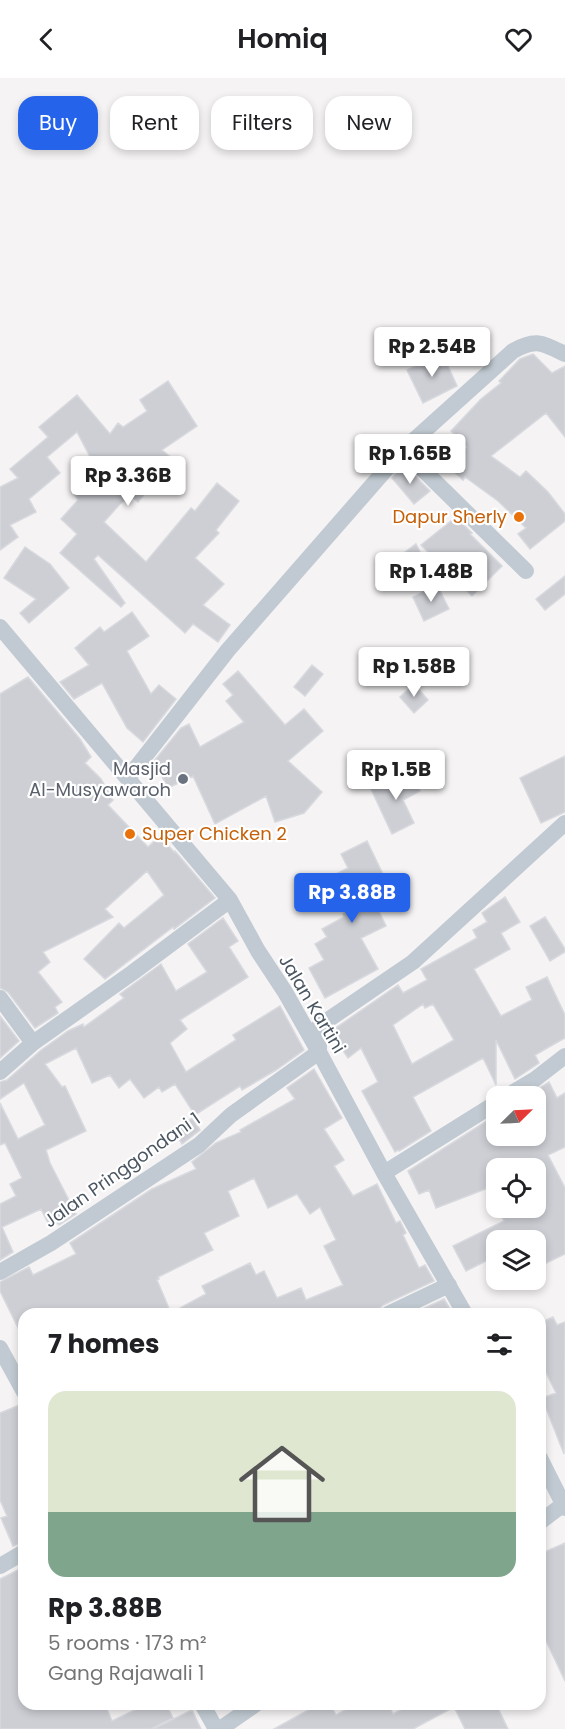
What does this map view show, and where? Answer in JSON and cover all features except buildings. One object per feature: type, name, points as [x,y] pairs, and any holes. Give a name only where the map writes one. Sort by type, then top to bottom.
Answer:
[{"type":"street","points":[[128,778],[228,650],[403,450],[513,351],[528,343],[542,343],[565,354]]},
{"type":"street","points":[[403,450],[526,571]]},
{"type":"street","name":"Jalan Kartini","points":[[0,627],[230,900],[258,951],[285,992],[384,1173],[462,1308]]},
{"type":"street","points":[[319,1052],[319,1026],[413,962],[565,823]]},
{"type":"street","points":[[0,1072],[33,1043],[230,900]]},
{"type":"street","points":[[0,998],[33,1043]]},
{"type":"street","name":"Jalan Pringgondani 1","points":[[0,1272],[51,1243],[199,1145],[231,1115],[319,1052]]},
{"type":"street","points":[[524,1086],[565,1056]]},
{"type":"street","points":[[384,1173],[486,1109]]},
{"type":"street","points":[[401,1308],[449,1285]]},
{"type":"street","points":[[0,1348],[18,1381]]},
{"type":"street","points":[[546,1470],[564,1505],[546,1518]]},
{"type":"street","points":[[0,1566],[18,1556]]},
{"type":"street","points":[[206,1710],[218,1729],[247,1710]]},
{"type":"place","name":"Dapur Sherly","points":[[519,517]]},
{"type":"place","name":"Masjid Al-Musyawaroh","points":[[183,779]]},
{"type":"place","name":"Super Chicken 2","points":[[130,834]]}]
